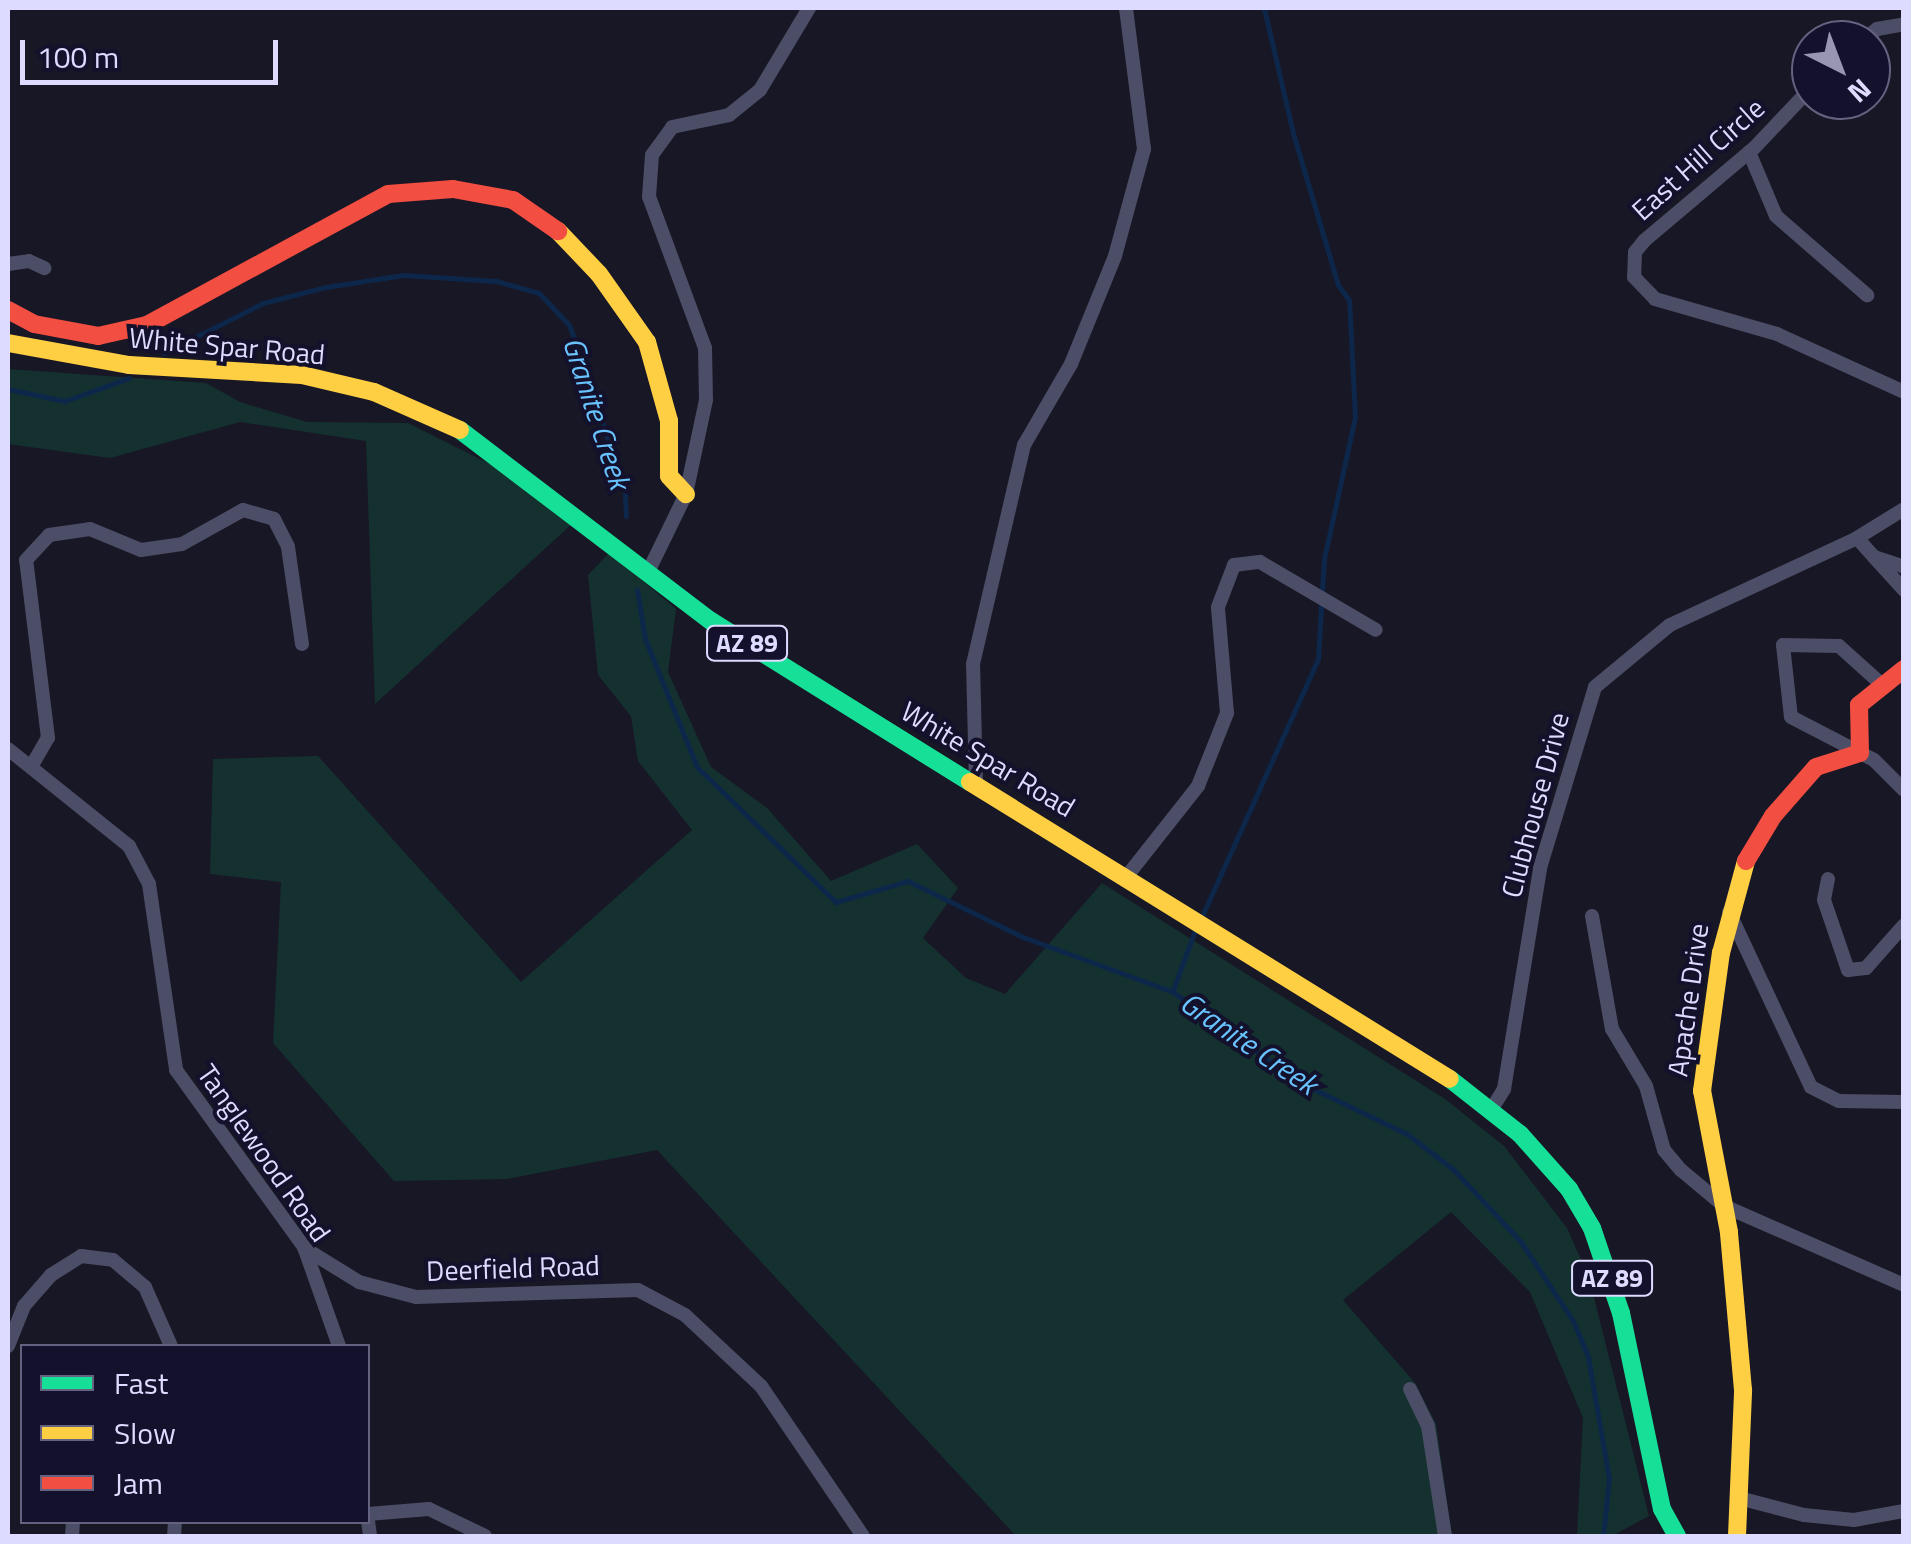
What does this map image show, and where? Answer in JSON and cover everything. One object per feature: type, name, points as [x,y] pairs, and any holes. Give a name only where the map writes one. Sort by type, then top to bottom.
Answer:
[{"type":"main road","points":[[8,310],[34,324],[98,336],[147,325],[388,194],[453,189],[514,200],[548,220],[599,274],[647,342],[669,421],[669,476],[686,494]]},
{"type":"main road","name":"White Spar Road","points":[[8,343],[129,365],[302,374],[374,392],[476,437],[711,620],[1127,876],[1492,1110],[1570,1189],[1604,1253],[1646,1448],[1677,1536]]},
{"type":"main road","points":[[1860,753],[1859,705],[1879,682],[1904,669]]},
{"type":"main road","name":"Apache Drive","points":[[1737,1536],[1744,1390],[1724,1206],[1702,1090],[1728,912],[1747,859],[1798,784],[1816,767],[1860,753]]},
{"type":"street","points":[[648,572],[686,494],[706,400],[705,348],[649,197],[652,155],[672,127],[729,115],[760,90],[809,8]]},
{"type":"street","points":[[976,785],[974,664],[1024,444],[1086,328],[1114,256],[1144,148],[1126,8]]},
{"type":"street","name":"East Hill Circle","points":[[1791,109],[1749,152],[1644,240],[1634,252],[1634,277],[1655,299],[1777,334],[1904,392]]},
{"type":"street","points":[[1749,152],[1776,216],[1866,294]]},
{"type":"street","points":[[8,264],[29,261],[44,268]]},
{"type":"street","name":"Clubhouse Drive","points":[[1492,1110],[1504,1090],[1544,850],[1594,687],[1670,625],[1857,538],[1904,509]]},
{"type":"street","points":[[32,767],[48,738],[26,560],[49,534],[90,529],[141,550],[182,544],[243,510],[274,519],[288,547],[302,644]]},
{"type":"street","points":[[1857,538],[1904,590]]},
{"type":"street","points":[[1874,557],[1904,567]]},
{"type":"street","points":[[1127,876],[1198,786],[1226,713],[1218,607],[1234,564],[1260,562],[1376,630]]},
{"type":"street","points":[[1879,682],[1839,646],[1783,645],[1791,718],[1860,753],[1904,790]]},
{"type":"street","name":"Tanglewood Road","points":[[8,749],[129,846],[150,884],[176,1070],[304,1247],[338,1344]]},
{"type":"street","points":[[1828,879],[1824,900],[1848,970],[1866,968],[1904,925]]},
{"type":"street","points":[[1728,912],[1811,1087],[1840,1101],[1904,1102]]},
{"type":"street","points":[[1592,916],[1612,1029],[1646,1086],[1664,1150],[1724,1206],[1904,1285]]},
{"type":"street","name":"Deerfield Road","points":[[304,1247],[359,1282],[416,1297],[638,1290],[685,1315],[761,1386],[862,1536]]},
{"type":"street","points":[[8,1346],[24,1306],[51,1275],[81,1256],[114,1260],[145,1288],[170,1344]]},
{"type":"street","points":[[1410,1389],[1428,1426],[1445,1536]]},
{"type":"street","points":[[1739,1498],[1837,1518],[1904,1511]]},
{"type":"street","points":[[370,1514],[429,1510],[485,1536]]},
{"type":"green space","points":[[8,369],[206,383],[240,402],[307,422],[408,423],[492,465],[573,523],[375,704],[366,441],[240,422],[110,458],[8,444]]},
{"type":"green space","points":[[609,553],[676,609],[668,672],[711,767],[767,808],[831,881],[917,844],[958,888],[923,938],[966,978],[1005,994],[1102,883],[1445,1099],[1504,1146],[1567,1228],[1589,1278],[1649,1516],[1612,1536],[1577,1536],[1583,1418],[1530,1292],[1451,1212],[1343,1300],[1415,1383],[1436,1424],[1452,1536],[1016,1536],[657,1150],[507,1179],[394,1181],[273,1043],[281,882],[210,874],[213,759],[318,756],[521,982],[692,830],[638,761],[631,716],[598,675],[588,575]]},
{"type":"waterway","points":[[1202,916],[1318,659],[1324,559],[1355,417],[1349,300],[1338,285],[1293,133],[1264,8]]},
{"type":"waterway","name":"Granite Creek","points":[[164,353],[263,303],[326,287],[403,275],[496,281],[539,293],[569,325],[625,492],[626,516]]},
{"type":"waterway","name":"Granite Creek","points":[[8,389],[65,401],[129,378]]},
{"type":"waterway","name":"Granite Creek","points":[[637,590],[645,639],[697,767],[836,902],[908,881],[1023,937],[1173,992],[1299,1082],[1407,1134],[1453,1169],[1521,1242],[1573,1321],[1588,1357],[1609,1478],[1603,1536]]},
{"type":"waterway","points":[[1173,990],[1195,930]]},
{"type":"traffic: fast","points":[[460,430],[711,621],[970,782]]},
{"type":"traffic: fast","points":[[1450,1079],[1520,1134],[1569,1189],[1592,1228],[1621,1313],[1662,1509],[1677,1536]]},
{"type":"traffic: slow","points":[[558,231],[599,274],[647,342],[669,421],[669,476],[686,494]]},
{"type":"traffic: slow","points":[[8,343],[129,365],[302,375],[374,392],[460,430]]},
{"type":"traffic: slow","points":[[970,782],[1450,1079]]},
{"type":"traffic: slow","points":[[1737,1536],[1743,1390],[1729,1232],[1702,1091],[1721,953],[1746,861]]},
{"type":"traffic: jam","points":[[8,310],[34,324],[98,336],[147,325],[388,194],[453,189],[513,200],[558,231]]},
{"type":"traffic: jam","points":[[1746,861],[1773,816],[1816,767],[1860,753],[1859,705],[1904,669]]}]
